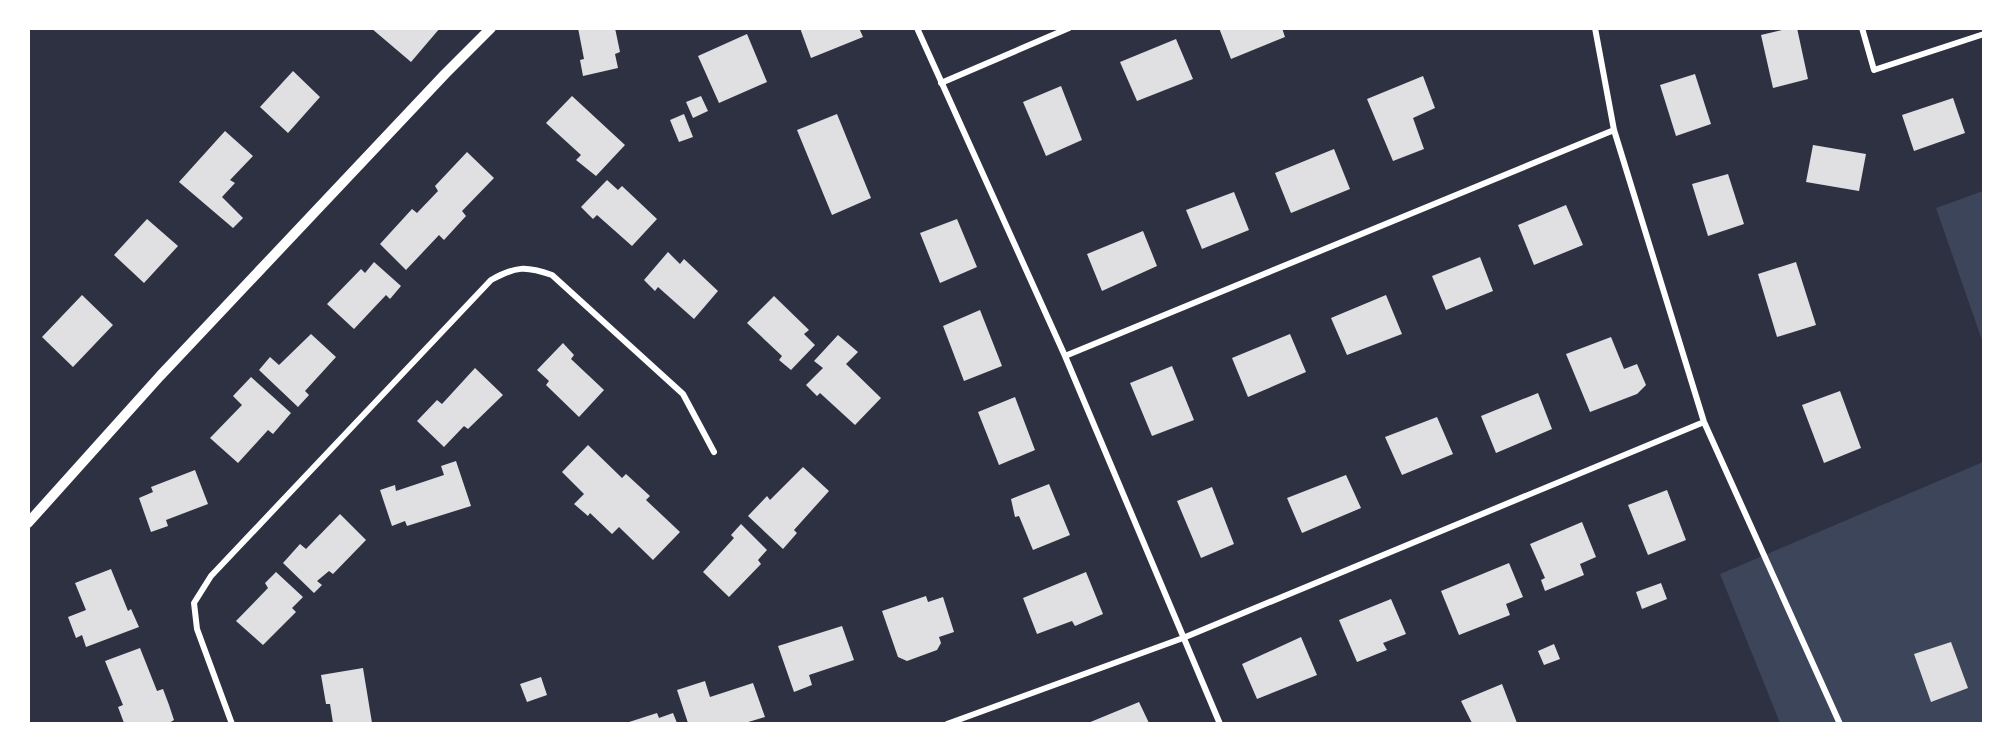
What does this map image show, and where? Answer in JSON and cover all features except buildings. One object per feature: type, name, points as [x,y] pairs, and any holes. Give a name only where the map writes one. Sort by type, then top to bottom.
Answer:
[{"type":"street","points":[[28,523],[160,375],[491,28]]},
{"type":"street","points":[[917,28],[1065,356],[1220,723]]},
{"type":"street","points":[[941,83],[1069,28]]},
{"type":"street","points":[[1594,28],[1614,130],[1704,422],[1840,723]]},
{"type":"street","points":[[1862,28],[1874,70],[1983,34]]},
{"type":"street","points":[[1065,356],[1614,130]]},
{"type":"street","points":[[232,723],[196,629],[194,603],[211,576],[483,288],[499,275],[528,267],[552,275],[683,394],[714,452]]},
{"type":"street","points":[[947,723],[1183,638],[1704,422]]},
{"type":"shaded area","points":[[1984,191],[1983,343],[1936,208]]},
{"type":"shaded area","points":[[1983,462],[1983,723],[1780,723],[1720,574]]}]
